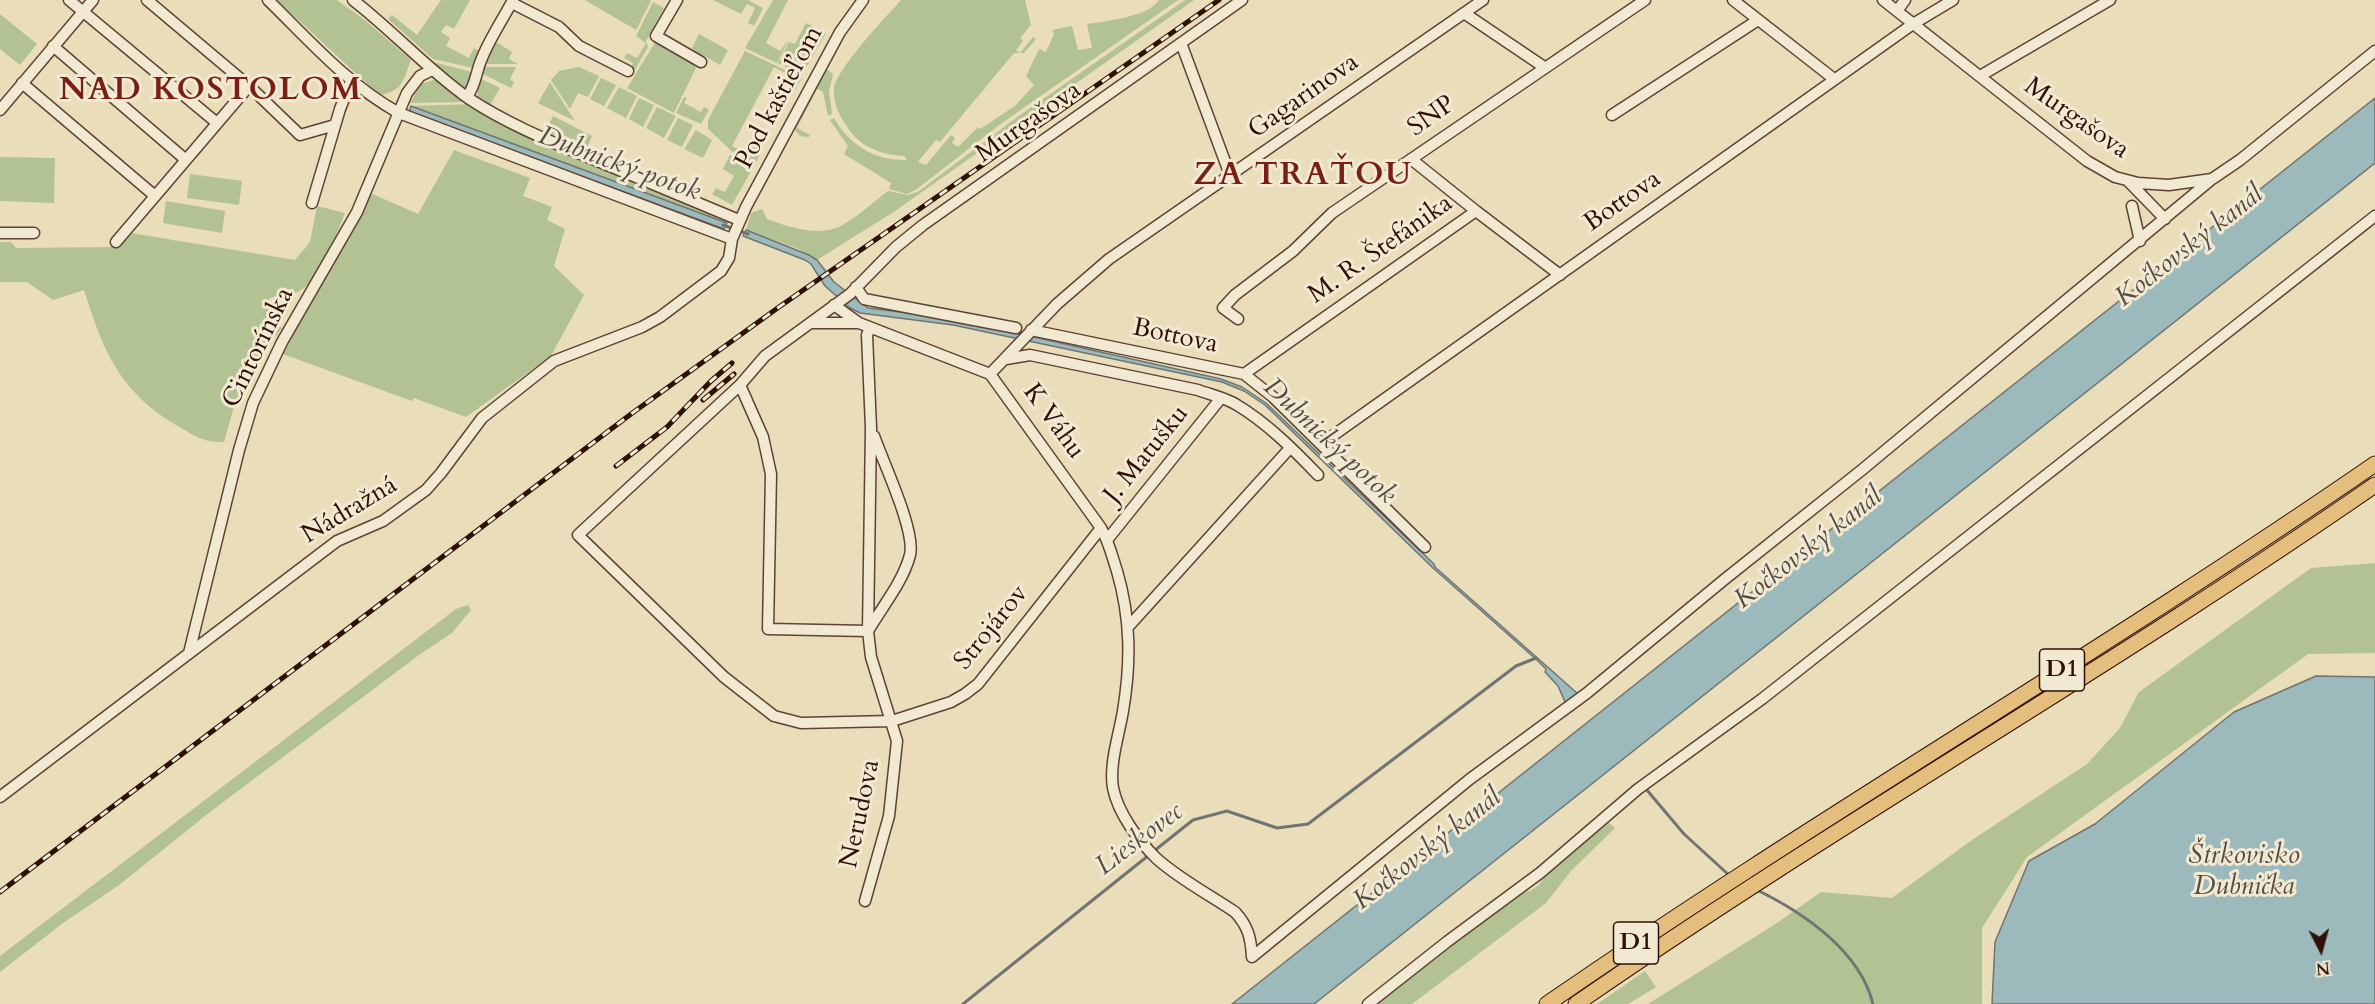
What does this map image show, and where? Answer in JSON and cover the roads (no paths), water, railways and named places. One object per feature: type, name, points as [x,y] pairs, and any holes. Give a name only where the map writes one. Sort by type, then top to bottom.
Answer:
[{"type":"highway","name":"D1","points":[[1547,1004],[1744,871],[2187,590],[2375,464]]},
{"type":"highway","name":"D1","points":[[1576,1004],[1742,893],[2136,643],[2375,485]]},
{"type":"street","points":[[69,0],[217,123]]},
{"type":"street","points":[[0,110],[93,0]]},
{"type":"street","points":[[147,0],[249,87],[300,135],[335,125]]},
{"type":"street","points":[[268,0],[351,81],[376,100],[399,113],[735,230]]},
{"type":"street","points":[[353,0],[432,70],[467,97],[546,140],[735,230]]},
{"type":"street","name":"Pod kaštieľom","points":[[735,230],[836,29],[863,0]]},
{"type":"street","name":"Murgašova","points":[[740,385],[765,356],[853,290],[896,247],[923,225],[1242,0]]},
{"type":"street","name":"Gagarinova","points":[[990,374],[1057,304],[1109,259],[1483,0]]},
{"type":"street","name":"SNP","points":[[1238,319],[1223,308],[1235,295],[1293,251],[1332,213],[1645,0]]},
{"type":"street","points":[[1733,0],[1834,80]]},
{"type":"street","name":"Murgašova","points":[[1882,0],[2087,161],[2111,175],[2128,181],[2169,185],[2212,179],[2240,160],[2375,51]]},
{"type":"street","points":[[1897,11],[1905,0]]},
{"type":"street","name":"Bottova","points":[[1321,444],[1912,24],[1953,0]]},
{"type":"street","points":[[1980,76],[2109,0]]},
{"type":"street","points":[[467,97],[474,88],[478,66],[484,51],[512,1],[559,27],[579,46],[628,71]]},
{"type":"street","points":[[675,1],[656,36],[701,62]]},
{"type":"street","points":[[1464,13],[1544,67]]},
{"type":"street","points":[[1612,115],[1758,20]]},
{"type":"street","points":[[1181,43],[1230,175]]},
{"type":"street","points":[[53,46],[186,159]]},
{"type":"street","name":"Cintorínska","points":[[189,653],[238,450],[253,403],[282,342],[357,212],[407,93],[420,76],[432,70]]},
{"type":"street","points":[[312,203],[335,125],[351,81]]},
{"type":"street","points":[[22,82],[155,196]]},
{"type":"street","points":[[116,242],[249,87]]},
{"type":"street","name":"M. R. Štefánika","points":[[1244,374],[1476,211],[1411,159]]},
{"type":"street","points":[[1249,931],[1252,957],[1470,779],[1587,693],[2140,241],[2212,179]]},
{"type":"street","points":[[2128,181],[2165,219]]},
{"type":"street","points":[[2132,206],[2140,241]]},
{"type":"street","points":[[1476,211],[1560,275]]},
{"type":"street","points":[[1368,1004],[1540,873],[1647,782],[1762,699],[2375,216]]},
{"type":"street","name":"Nádražná","points":[[0,797],[337,542],[383,521],[409,503],[441,473],[482,418],[554,361],[642,327],[660,317],[694,291],[726,265],[735,230]]},
{"type":"street","points":[[0,233],[34,233]]},
{"type":"street","points":[[853,290],[864,299],[1016,328]]},
{"type":"street","points":[[837,303],[859,323]]},
{"type":"street","points":[[810,324],[859,323]]},
{"type":"street","name":"K Váhu","points":[[859,323],[990,374],[1101,528],[1122,588],[1129,626],[1128,678],[1113,778],[1115,794],[1121,810],[1157,859],[1235,912],[1249,931]]},
{"type":"street","name":"Nerudova","points":[[865,901],[889,816],[897,741],[871,657],[867,631],[871,428],[867,335],[870,328]]},
{"type":"street","name":"Bottova","points":[[1030,331],[1244,374],[1273,397],[1425,547]]},
{"type":"street","name":"J. Matušku","points":[[1003,358],[1030,355],[1198,390],[1221,398],[1237,405],[1290,448],[1318,475]]},
{"type":"street","points":[[740,385],[764,437],[771,474],[768,629],[867,631]]},
{"type":"street","name":"Strojárov","points":[[740,385],[578,536],[724,677],[774,716],[801,723],[892,722],[951,702],[965,694],[978,684],[1101,528]]},
{"type":"street","name":"J. Matušku","points":[[1107,540],[1221,398]]},
{"type":"street","name":"Nerudova","points":[[867,631],[906,568],[911,552],[907,525],[871,428]]},
{"type":"street","points":[[1129,626],[1290,448]]},
{"type":"street","points":[[1249,931],[1257,936],[1273,940]]},
{"type":"water","name":"Kočkovský kanál","points":[[2375,98],[2375,163],[1314,1004],[1232,1004]]},
{"type":"water","points":[[411,106],[727,223],[724,229],[409,112]]},
{"type":"water","points":[[746,230],[817,260],[834,282],[868,308],[949,318],[1221,379],[1242,387],[1266,403],[1435,567],[1578,694],[1566,704],[1558,686],[1538,661],[1433,568],[1265,405],[1244,391],[1222,382],[953,325],[860,313],[850,308],[825,286],[811,264],[743,236]]},
{"type":"water","name":"Štrkovisko Dubnička","points":[[2316,676],[2375,677],[2375,1004],[1992,1004],[1995,942],[2029,861],[2095,824],[2234,712]]},
{"type":"waterway","name":"Dubnický potok","points":[[723,225],[748,234]]},
{"type":"waterway","name":"Lieskovec","points":[[1154,851],[1193,820],[1227,811],[1277,828],[1308,824],[1516,666],[1536,658]]},
{"type":"waterway","name":"Dubnický potok","points":[[1646,789],[1684,834],[1730,876]]},
{"type":"waterway","name":"Lieskovec","points":[[963,1004],[1149,855]]},
{"type":"waterway","name":"Dubnický potok","points":[[1757,890],[1793,910],[1828,936],[1856,967],[1873,1004]]},
{"type":"railway","points":[[0,892],[631,414],[779,307],[1219,0]]},
{"type":"railway","points":[[616,466],[667,427],[711,381],[732,363]]},
{"type":"railway","points":[[703,400],[734,374]]},
{"type":"district","name":"NAD KOSTOLOM","points":[[211,92]]},
{"type":"district","name":"ZA TRAŤOU","points":[[1303,177]]}]
